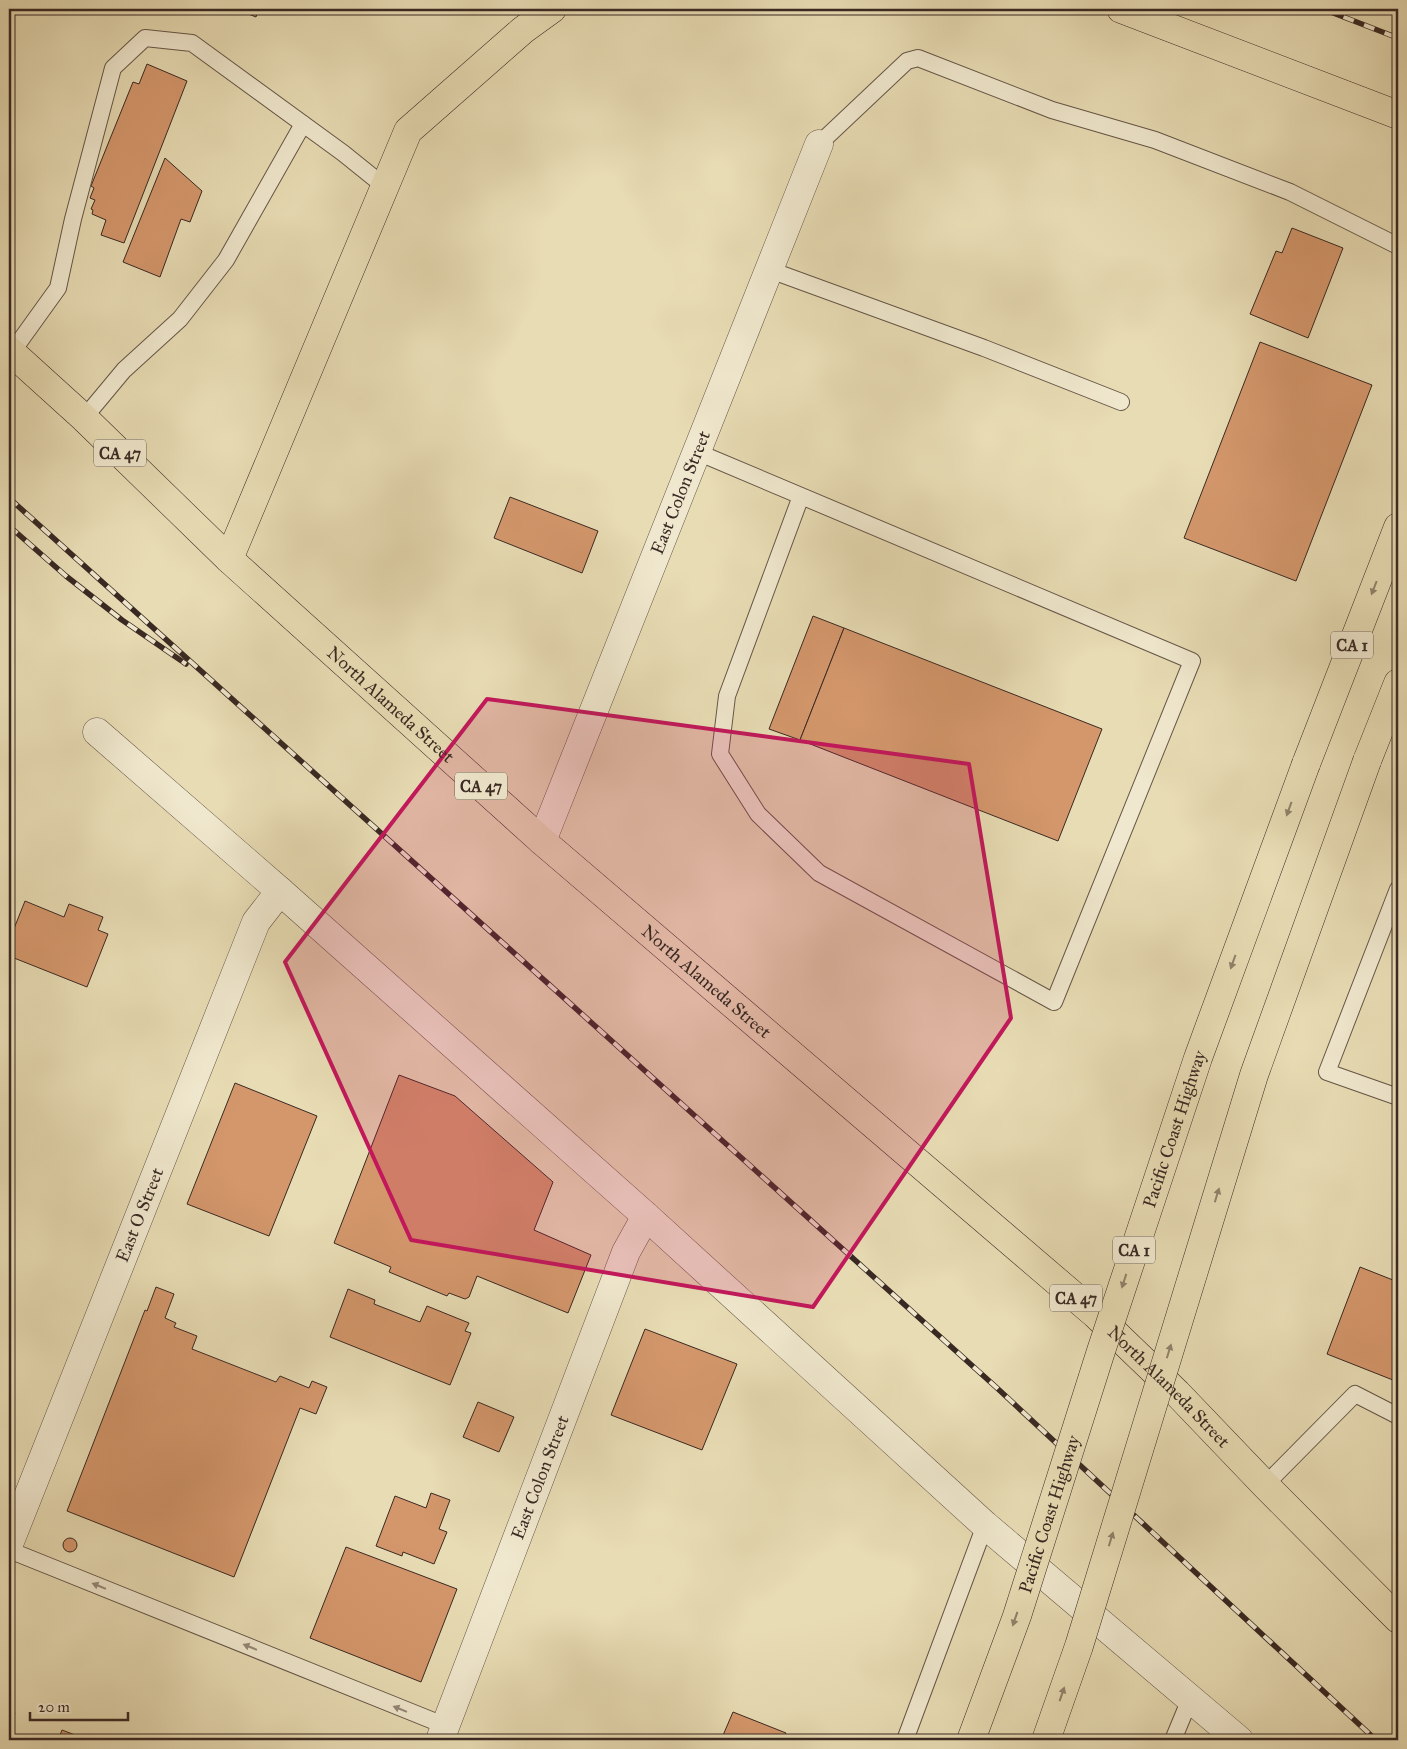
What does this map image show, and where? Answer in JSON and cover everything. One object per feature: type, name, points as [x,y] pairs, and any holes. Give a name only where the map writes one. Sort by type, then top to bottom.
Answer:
[{"type":"main road","points":[[229,559],[408,131],[523,30],[552,9]]},
{"type":"main road","points":[[1125,10],[1398,115]]},
{"type":"main road","name":"North Alameda Street","points":[[10,351],[84,418],[229,559],[542,841],[1095,1314],[1177,1393],[1398,1619]]},
{"type":"main road","name":"Pacific Coast Highway","points":[[971,1740],[1017,1616],[1101,1350],[1198,1058],[1306,764],[1398,527]]},
{"type":"main road","points":[[1046,1740],[1082,1636],[1254,1075],[1367,761],[1398,682]]},
{"type":"street","name":"East Colon Street","points":[[542,841],[819,144]]},
{"type":"street","points":[[97,732],[280,891],[646,1216],[985,1525],[1239,1740]]},
{"type":"street","name":"East O Street","points":[[9,1544],[256,922],[280,891]]},
{"type":"street","name":"East Colon Street","points":[[443,1733],[626,1252],[646,1216]]},
{"type":"lane","points":[[10,351],[58,288],[73,219],[113,68],[145,38],[192,43],[343,153],[384,186]]},
{"type":"lane","points":[[819,144],[907,61],[918,58],[1052,110],[1155,140],[1290,192],[1398,246]]},
{"type":"lane","points":[[84,418],[124,370],[180,320],[226,260],[303,124]]},
{"type":"lane","points":[[770,270],[984,348],[1121,402]]},
{"type":"lane","points":[[697,452],[1192,661],[1054,1002],[819,873],[758,814],[720,754],[727,696],[800,496]]},
{"type":"lane","points":[[1398,889],[1327,1072],[1398,1097]]},
{"type":"lane","points":[[1265,1485],[1355,1394],[1398,1416]]},
{"type":"lane","points":[[904,1740],[985,1525]]},
{"type":"lane","points":[[9,1550],[443,1733]]},
{"type":"lane","points":[[1173,1740],[1190,1699]]},
{"type":"highlighted area","points":[[487,699],[969,764],[1011,1018],[813,1307],[411,1240],[285,962]]},
{"type":"building","points":[[236,9],[259,9],[256,17]]},
{"type":"building","points":[[147,64],[187,81],[124,243],[101,235],[106,220],[92,214],[93,210],[91,209],[95,200],[90,198],[94,188],[91,186],[133,82],[139,84]]},
{"type":"building","points":[[165,158],[202,191],[190,222],[181,219],[160,277],[123,262]]},
{"type":"building","points":[[1292,228],[1343,248],[1308,338],[1250,314],[1276,251],[1282,253]]},
{"type":"building","points":[[1260,342],[1372,385],[1296,581],[1184,538]]},
{"type":"building","points":[[510,497],[598,531],[582,573],[494,538]]},
{"type":"building","points":[[813,616],[844,628],[800,740],[769,729]]},
{"type":"building","points":[[844,628],[1102,729],[1058,841],[800,740]]},
{"type":"building","points":[[25,901],[64,917],[69,904],[103,917],[98,930],[108,934],[87,987],[9,956],[9,941]]},
{"type":"building","points":[[399,1075],[455,1096],[553,1182],[534,1230],[591,1255],[568,1313],[477,1276],[469,1297],[465,1299],[449,1293],[447,1296],[389,1272],[391,1267],[334,1243]]},
{"type":"building","points":[[235,1083],[317,1116],[269,1236],[187,1204]]},
{"type":"building","points":[[1360,1267],[1398,1282],[1398,1382],[1327,1354]]},
{"type":"building","points":[[156,1287],[174,1294],[165,1318],[176,1323],[174,1327],[197,1336],[192,1349],[276,1382],[280,1376],[309,1388],[312,1381],[327,1387],[316,1414],[300,1408],[234,1577],[67,1511],[145,1310],[147,1311]]},
{"type":"building","points":[[348,1289],[375,1300],[374,1304],[420,1322],[427,1306],[469,1323],[465,1331],[471,1333],[450,1385],[330,1337]]},
{"type":"building","points":[[645,1329],[737,1364],[702,1450],[611,1415]]},
{"type":"building","points":[[478,1402],[514,1417],[499,1452],[463,1437]]},
{"type":"building","points":[[431,1493],[450,1500],[439,1529],[447,1532],[434,1564],[403,1552],[402,1556],[376,1546],[395,1496],[426,1508]]},
{"type":"building","points":[[67,1538],[73,1538],[77,1545],[73,1552],[67,1552],[63,1548],[63,1542]]},
{"type":"building","points":[[346,1547],[457,1589],[421,1682],[310,1638]]},
{"type":"building","points":[[9,1710],[15,1713],[9,1728]]},
{"type":"building","points":[[733,1712],[786,1733],[783,1740],[721,1740]]},
{"type":"building","points":[[62,1730],[83,1738],[82,1740],[58,1740]]},
{"type":"railway","points":[[1323,9],[1398,38]]},
{"type":"railway","points":[[1387,9],[1398,13]]},
{"type":"railway","points":[[9,498],[997,1388],[1376,1740]]},
{"type":"railway","points":[[9,526],[66,576],[122,620],[186,664]]}]
